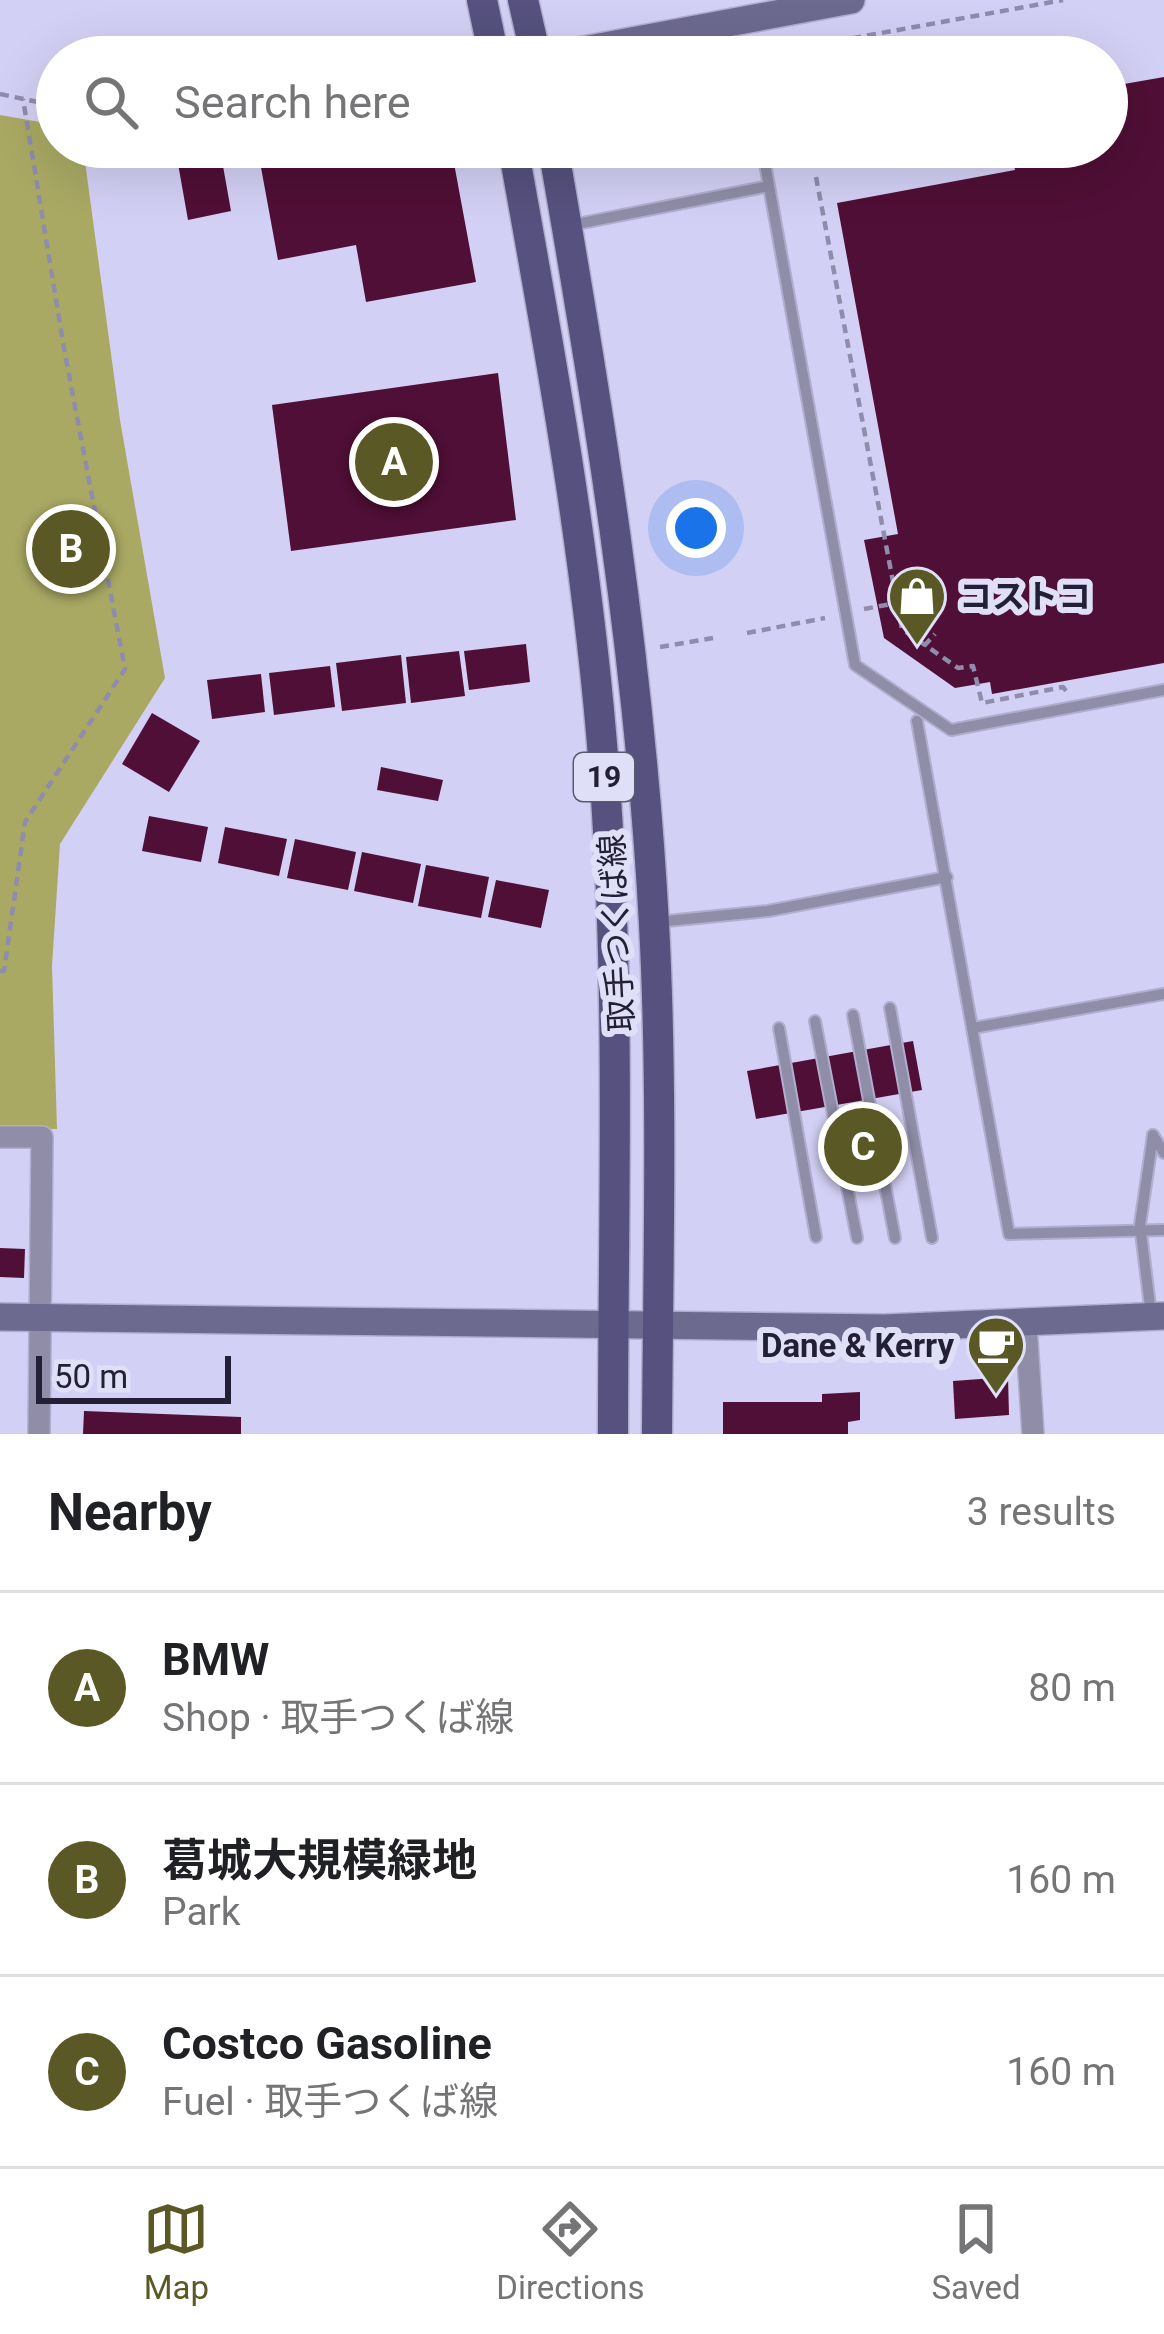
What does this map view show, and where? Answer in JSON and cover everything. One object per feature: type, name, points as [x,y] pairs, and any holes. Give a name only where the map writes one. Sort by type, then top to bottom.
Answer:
[{"type":"main road","points":[[482,0],[490,36]]},
{"type":"main road","points":[[523,0],[531,36]]},
{"type":"main road","name":"取手つくば線","points":[[516,168],[570,494],[608,812],[613,950],[613,1434]]},
{"type":"main road","name":"取手つくば線","points":[[556,168],[631,647],[653,922],[659,1050],[657,1434]]},
{"type":"street","points":[[658,36],[851,0]]},
{"type":"street","points":[[0,1137],[42,1137],[39,1434]]},
{"type":"street","points":[[0,1317],[658,1327],[1026,1325],[1158,1316]]},
{"type":"street","points":[[1026,1325],[1033,1434]]},
{"type":"lane","points":[[766,168],[856,665],[950,730],[1164,690]]},
{"type":"lane","points":[[566,226],[769,186]]},
{"type":"lane","points":[[917,721],[1009,1234],[1164,1230]]},
{"type":"lane","points":[[653,922],[768,911],[947,877]]},
{"type":"lane","points":[[973,1028],[1164,994]]},
{"type":"lane","points":[[890,1008],[932,1238]]},
{"type":"lane","points":[[853,1015],[896,1238]]},
{"type":"lane","points":[[815,1021],[857,1238]]},
{"type":"lane","points":[[779,1028],[817,1238]]},
{"type":"lane","points":[[1158,1316],[1140,1232],[1153,1135],[1164,1154]]},
{"type":"path","points":[[865,36],[1063,0]]},
{"type":"path","points":[[0,94],[36,102]]},
{"type":"path","points":[[0,971],[4,971],[25,822],[125,669],[22,99]]},
{"type":"path","points":[[816,177],[902,629],[958,668],[973,667],[982,703],[1063,687],[1078,706]]},
{"type":"path","points":[[864,609],[897,604]]},
{"type":"path","points":[[747,633],[825,618]]},
{"type":"path","points":[[924,646],[935,634]]},
{"type":"path","points":[[660,646],[713,638]]},
{"type":"shaded area","points":[[0,115],[36,121],[36,168],[86,168],[120,420],[165,678],[60,844],[52,966],[57,1129],[0,1129]]},
{"type":"building","points":[[1164,77],[1164,663],[992,694],[990,682],[955,688],[884,638],[864,540],[898,534],[837,203],[1015,168],[1128,168],[1128,83]]},
{"type":"building","points":[[179,168],[223,168],[231,211],[188,220]]},
{"type":"building","points":[[261,168],[455,168],[476,282],[366,302],[356,245],[278,260]]},
{"type":"building","points":[[498,373],[516,520],[291,551],[272,405]]},
{"type":"building","points":[[526,644],[530,682],[469,690],[464,651]]},
{"type":"building","points":[[459,651],[465,696],[411,703],[406,657]]},
{"type":"building","points":[[401,655],[406,703],[342,711],[336,663]]},
{"type":"building","points":[[330,666],[335,707],[274,715],[269,673]]},
{"type":"building","points":[[261,674],[265,712],[212,719],[207,680]]},
{"type":"building","points":[[152,713],[200,741],[169,792],[122,764]]},
{"type":"building","points":[[381,767],[443,780],[438,801],[377,790]]},
{"type":"building","points":[[149,816],[208,827],[201,862],[142,851]]},
{"type":"building","points":[[225,827],[287,839],[279,876],[218,863]]},
{"type":"building","points":[[295,839],[356,852],[348,890],[287,878]]},
{"type":"building","points":[[362,852],[421,864],[413,903],[354,891]]},
{"type":"building","points":[[426,865],[489,877],[481,918],[418,906]]},
{"type":"building","points":[[496,880],[549,890],[541,928],[488,917]]},
{"type":"building","points":[[913,1041],[922,1090],[756,1119],[747,1071]]},
{"type":"building","points":[[0,1248],[25,1249],[24,1278],[0,1277]]},
{"type":"building","points":[[1008,1377],[1009,1415],[955,1419],[953,1381]]},
{"type":"building","points":[[860,1392],[860,1420],[848,1422],[848,1434],[723,1434],[723,1402],[822,1402],[822,1394]]},
{"type":"building","points":[[84,1411],[241,1417],[241,1434],[83,1434]]},
{"type":"place","name":"BMW","points":[[394,462]]},
{"type":"place","name":"葛城大規模緑地","points":[[71,549]]},
{"type":"place","name":"コストコ","points":[[917,647]]},
{"type":"place","name":"Costco Gasoline","points":[[863,1147]]},
{"type":"place","name":"Dane & Kerry","points":[[996,1396]]}]
